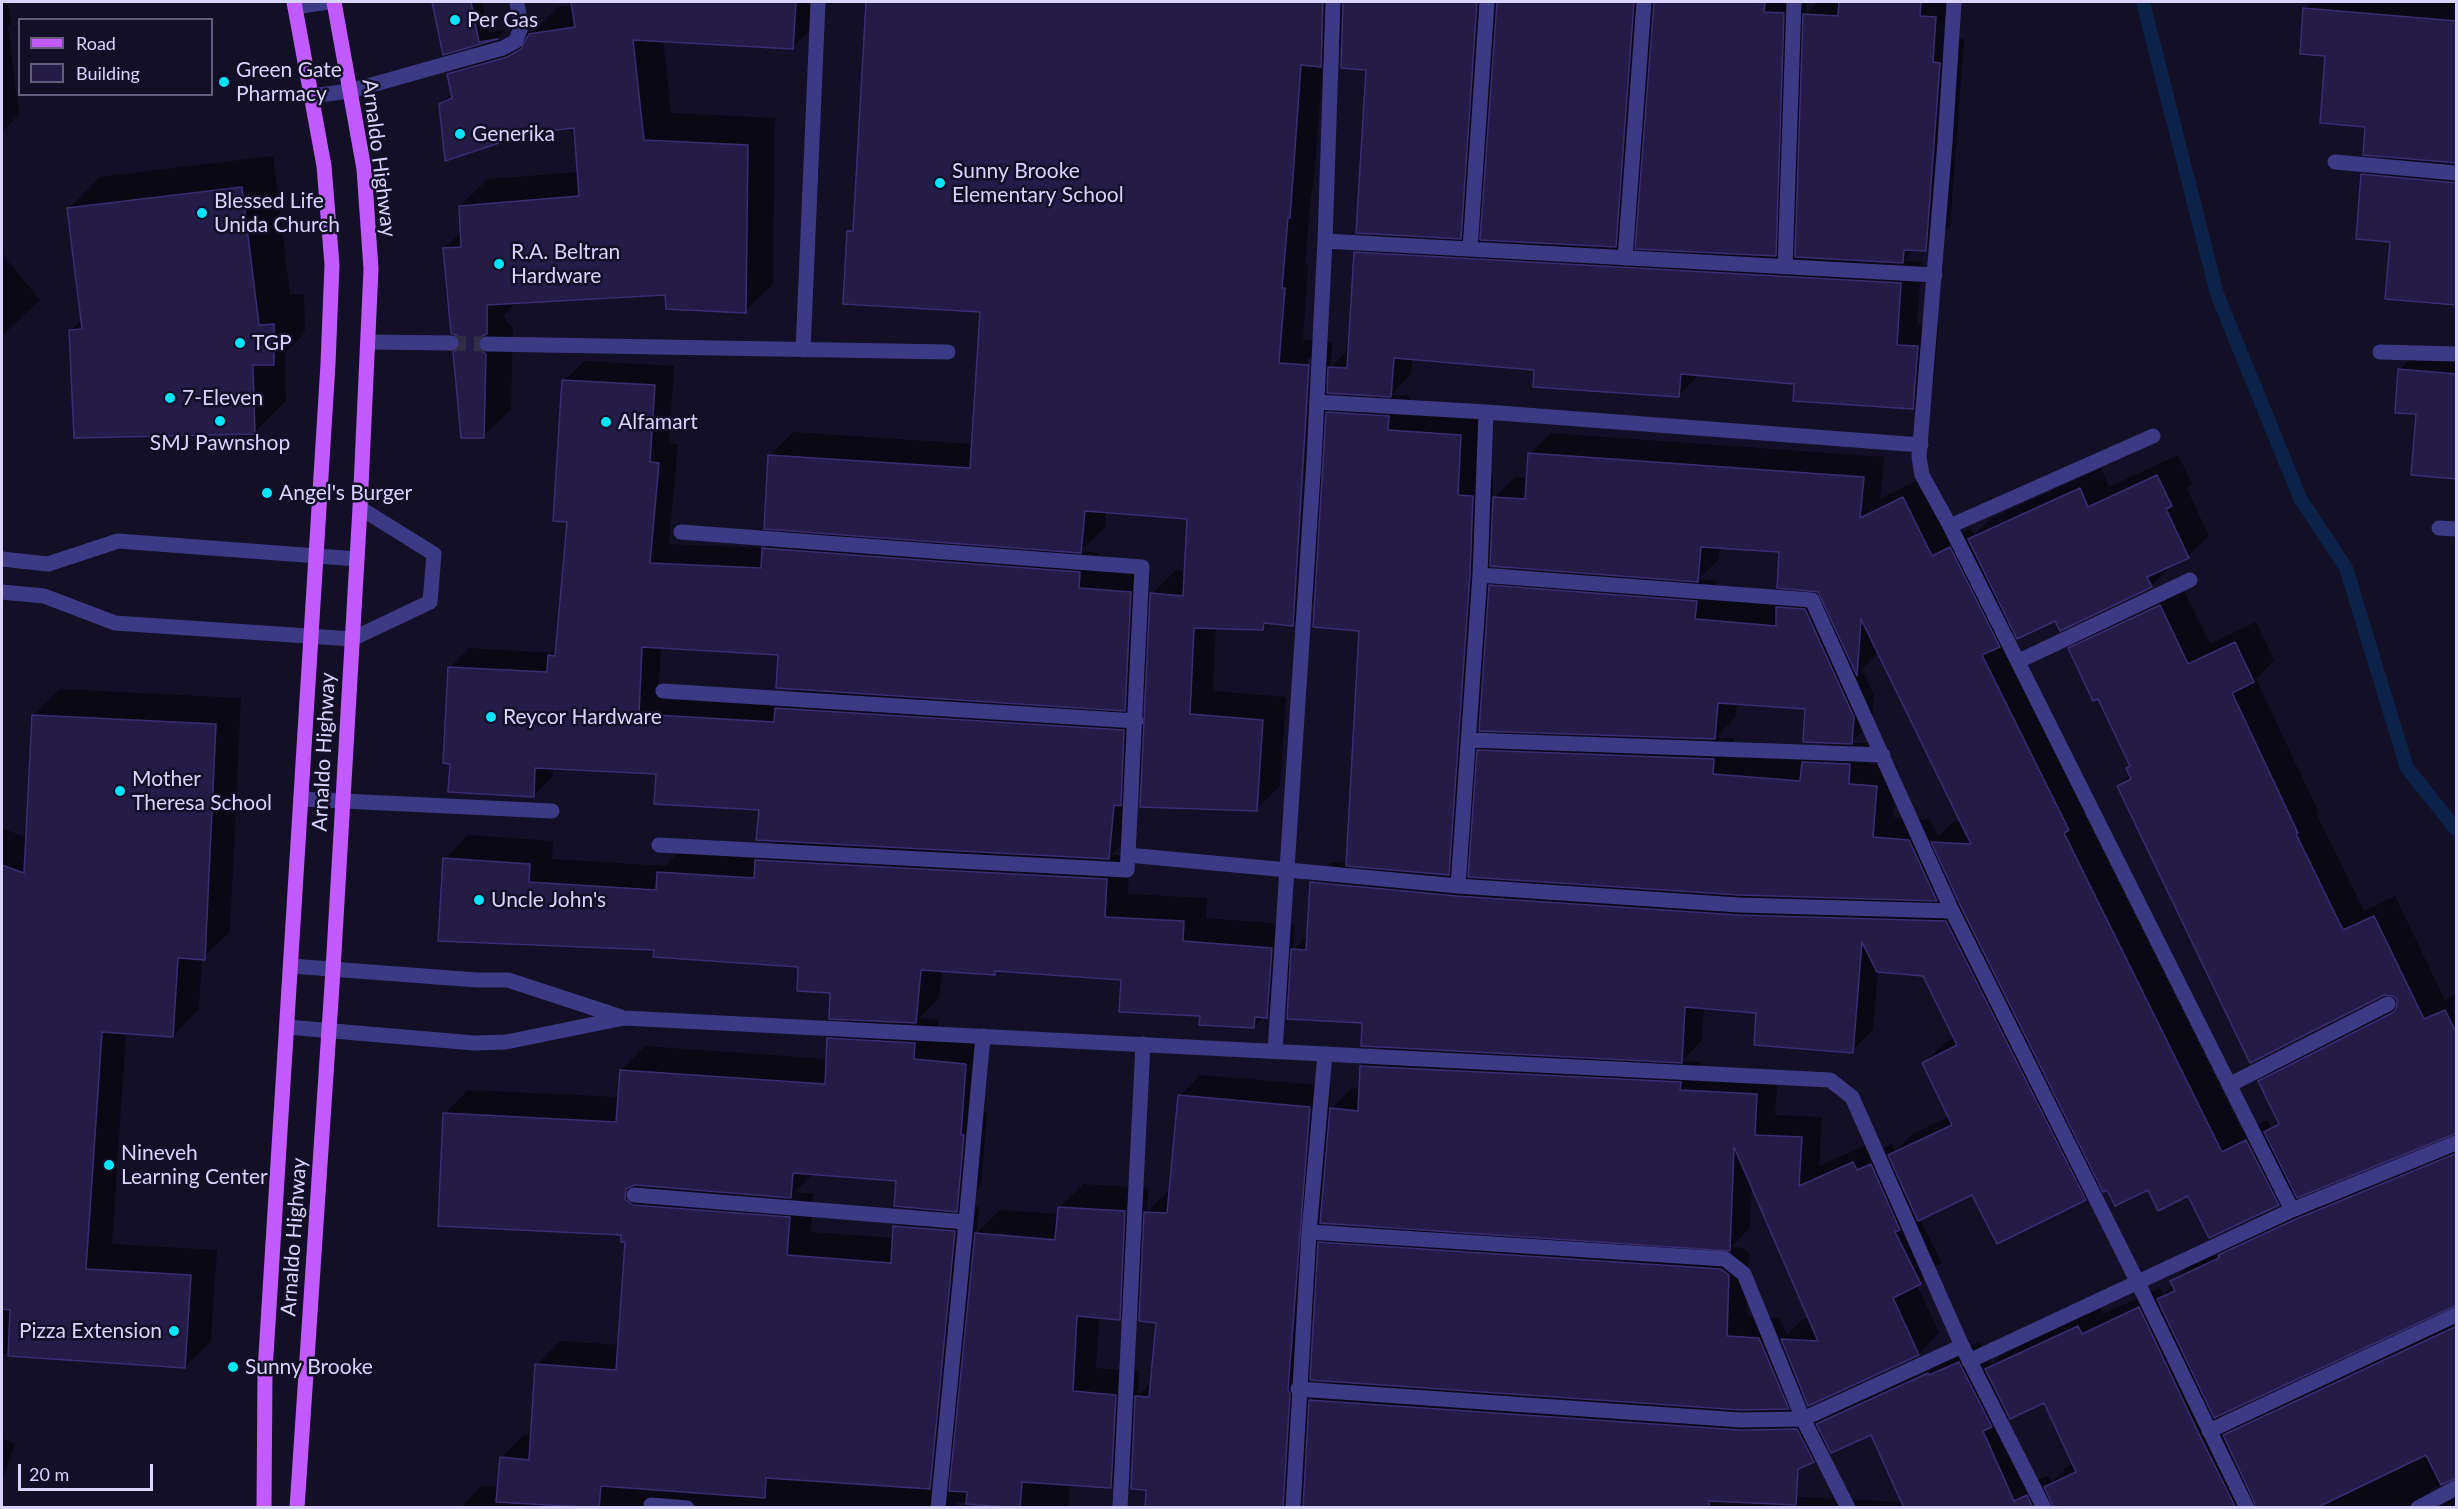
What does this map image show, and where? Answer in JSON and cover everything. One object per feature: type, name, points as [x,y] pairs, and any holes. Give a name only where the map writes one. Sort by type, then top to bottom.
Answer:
[{"type":"main road","name":"Arnaldo Highway","points":[[297,1508],[333,970],[369,342],[370,258],[364,169],[334,2]]},
{"type":"main road","name":"Arnaldo Highway","points":[[264,1508],[265,1371],[328,364],[332,265],[324,166],[295,4]]},
{"type":"street","points":[[295,4],[329,2]]},
{"type":"street","points":[[311,96],[350,91],[503,48],[516,41],[521,27],[517,2]]},
{"type":"street","points":[[803,350],[818,2]]},
{"type":"street","points":[[1275,1050],[1317,402],[1333,2]]},
{"type":"street","points":[[1470,249],[1487,2]]},
{"type":"street","points":[[1625,258],[1644,2]]},
{"type":"street","points":[[1785,267],[1794,2]]},
{"type":"street","points":[[1954,2],[1935,275],[1919,457],[1922,475],[2019,661],[2292,1210]]},
{"type":"street","points":[[2335,162],[2457,173]]},
{"type":"street","points":[[1325,241],[1935,275]]},
{"type":"street","points":[[369,342],[451,343]]},
{"type":"street","points":[[487,344],[948,352]]},
{"type":"street","points":[[2380,352],[2457,354]]},
{"type":"street","points":[[1317,402],[1486,412],[1920,445]]},
{"type":"street","points":[[1458,886],[1480,575],[1486,412]]},
{"type":"street","points":[[1950,526],[2153,436]]},
{"type":"street","points":[[2,592],[44,596],[115,623],[352,639],[430,602],[434,554],[360,508]]},
{"type":"street","points":[[2439,528],[2457,529]]},
{"type":"street","points":[[659,845],[1127,870],[1142,567],[681,532]]},
{"type":"street","points":[[2,559],[48,564],[118,541],[357,559]]},
{"type":"street","points":[[1480,575],[1812,600],[1952,911],[2138,1283],[2247,1508]]},
{"type":"street","points":[[2019,661],[2190,580]]},
{"type":"street","points":[[663,691],[1136,721]]},
{"type":"street","points":[[1468,740],[1883,755]]},
{"type":"street","points":[[301,799],[342,803],[552,811]]},
{"type":"street","points":[[1128,855],[1458,886],[1739,905],[1952,911]]},
{"type":"street","points":[[291,966],[508,980],[624,1018]]},
{"type":"street","points":[[2231,1084],[2388,1004]]},
{"type":"street","points":[[286,1027],[474,1042],[506,1042],[624,1018],[1830,1080],[1852,1097],[1969,1361],[2044,1508]]},
{"type":"street","points":[[938,1508],[983,1036]]},
{"type":"street","points":[[1120,1508],[1143,1044]]},
{"type":"street","points":[[1293,1508],[1298,1389],[1309,1232],[1325,1053]]},
{"type":"street","points":[[1969,1361],[2292,1210],[2457,1143]]},
{"type":"street","points":[[634,1195],[966,1222]]},
{"type":"street","points":[[1309,1232],[1725,1259],[1744,1274],[1803,1419],[1848,1508]]},
{"type":"street","points":[[2209,1431],[2457,1315]]},
{"type":"street","points":[[1298,1389],[1742,1420],[1803,1419],[1962,1346]]},
{"type":"street","points":[[2418,1508],[2457,1488]]},
{"type":"street","points":[[651,1505],[687,1508]]},
{"type":"building","name":"Per Gas","points":[[432,2],[471,2],[479,42],[498,39],[443,55]]},
{"type":"building","points":[[571,2],[796,2],[793,49],[633,40],[644,140],[748,145],[746,313],[666,309],[665,295],[487,305],[487,334],[482,336],[477,343],[479,349],[486,354],[484,438],[461,438],[453,352],[459,348],[461,343],[456,335],[451,333],[443,248],[461,247],[459,206],[579,196],[574,128],[529,133],[445,161],[439,104],[452,98],[447,74],[507,57],[521,49],[529,34],[575,27]]},
{"type":"building","points":[[866,2],[1323,2],[1321,67],[1301,65],[1290,218],[1288,218],[1282,288],[1285,288],[1279,363],[1309,365],[1293,626],[1264,623],[1263,630],[1194,628],[1190,714],[1263,720],[1257,811],[1140,807],[1150,593],[1183,596],[1187,519],[1085,511],[1081,553],[764,529],[768,455],[970,468],[980,312],[843,304],[847,231],[853,231]]},
{"type":"building","points":[[1343,2],[1477,2],[1461,239],[1356,233],[1366,70],[1341,68]]},
{"type":"building","points":[[1497,2],[1634,2],[1616,247],[1480,240]]},
{"type":"building","points":[[1654,2],[1765,2],[1764,12],[1784,13],[1776,256],[1635,249]]},
{"type":"building","points":[[1839,2],[1921,2],[1920,16],[1936,17],[1933,62],[1940,63],[1926,251],[1904,250],[1903,263],[1795,257],[1803,14],[1838,16]]},
{"type":"building","points":[[2303,8],[2457,21],[2457,163],[2363,155],[2365,127],[2320,123],[2325,56],[2300,54]]},
{"type":"building","points":[[2361,174],[2457,183],[2457,305],[2385,299],[2390,242],[2356,239]]},
{"type":"building","points":[[242,187],[259,325],[274,324],[274,365],[253,365],[255,434],[74,438],[69,330],[82,329],[67,208]]},
{"type":"building","points":[[1354,252],[1901,283],[1897,345],[1918,346],[1913,409],[1793,401],[1794,384],[1681,374],[1679,397],[1533,387],[1534,370],[1394,358],[1391,397],[1327,393],[1328,367],[1347,368]]},
{"type":"building","points":[[2398,369],[2457,374],[2457,479],[2411,475],[2416,414],[2395,413]]},
{"type":"building","points":[[562,380],[655,385],[650,462],[659,463],[650,563],[761,568],[762,548],[1080,572],[1079,588],[1131,592],[1125,711],[776,688],[778,655],[642,647],[639,714],[774,722],[775,708],[1124,730],[1121,806],[1114,805],[1109,859],[756,840],[759,810],[654,804],[656,774],[535,768],[534,797],[448,792],[450,764],[443,763],[448,667],[547,672],[548,655],[555,656],[567,522],[553,521]]},
{"type":"building","points":[[1326,412],[1389,416],[1388,430],[1461,435],[1458,495],[1473,496],[1470,574],[1449,875],[1346,866],[1359,631],[1313,627]]},
{"type":"building","points":[[1528,453],[1864,477],[1860,518],[1903,497],[1932,556],[1950,547],[2000,647],[1982,655],[2069,830],[2064,833],[2222,1152],[2246,1140],[2279,1205],[2209,1238],[2188,1196],[2158,1211],[2148,1190],[2115,1206],[2107,1190],[2103,1192],[1931,842],[1971,844],[1861,619],[1857,676],[1818,592],[1777,588],[1779,552],[1701,547],[1698,582],[1490,566],[1493,497],[1525,499]]},
{"type":"building","points":[[2157,475],[2172,506],[2166,509],[2189,558],[2147,577],[2152,587],[2060,631],[2055,621],[2017,639],[1968,539],[2080,488],[2088,507]]},
{"type":"building","points":[[1489,585],[1697,601],[1695,619],[1776,626],[1776,607],[1805,609],[1854,717],[1852,744],[1803,742],[1805,709],[1718,703],[1715,739],[1479,731]]},
{"type":"building","points":[[2160,605],[2188,664],[2235,642],[2254,682],[2232,693],[2298,833],[2296,834],[2343,930],[2374,916],[2424,1019],[2445,1010],[2457,1034],[2457,1133],[2297,1198],[2264,1132],[2279,1124],[2258,1081],[2392,1013],[2396,1009],[2397,1000],[2393,996],[2384,995],[2250,1063],[2117,786],[2131,779],[2126,768],[2130,766],[2098,699],[2093,701],[2068,648]]},
{"type":"building","points":[[32,715],[216,724],[205,960],[178,958],[173,1037],[102,1032],[86,1269],[191,1275],[185,1368],[8,1356],[10,1310],[2,1309],[2,865],[24,873]]},
{"type":"building","points":[[1477,750],[1714,759],[1713,774],[1800,781],[1802,762],[1850,764],[1849,784],[1877,786],[1873,837],[1909,840],[1937,901],[1739,895],[1468,877]]},
{"type":"building","points":[[443,858],[530,864],[529,882],[656,890],[657,872],[754,878],[755,860],[1107,879],[1105,917],[1184,921],[1183,941],[1272,948],[1267,1018],[1255,1017],[1254,1028],[1199,1025],[1200,1016],[1119,1012],[1121,980],[995,971],[995,975],[921,970],[916,1023],[829,1019],[830,993],[797,991],[798,967],[653,957],[654,950],[438,941]]},
{"type":"building","points":[[1310,882],[1457,896],[1738,915],[1946,921],[2086,1200],[1997,1244],[1972,1195],[1918,1221],[1888,1155],[1952,1125],[1922,1063],[1957,1045],[1923,976],[1877,972],[1862,942],[1853,1053],[1754,1045],[1756,1013],[1685,1007],[1682,1063],[1361,1046],[1362,1023],[1287,1019],[1291,949],[1306,950]]},
{"type":"building","points":[[827,1038],[915,1043],[914,1059],[966,1064],[961,1135],[964,1135],[957,1212],[894,1206],[896,1181],[793,1173],[791,1198],[635,1185],[626,1189],[625,1199],[633,1205],[790,1217],[787,1255],[891,1263],[893,1226],[955,1231],[930,1489],[766,1478],[765,1498],[601,1486],[599,1508],[496,1502],[500,1457],[529,1460],[535,1364],[616,1370],[625,1242],[621,1242],[621,1235],[438,1226],[443,1113],[616,1122],[620,1070],[825,1084]]},
{"type":"building","points":[[1360,1066],[1681,1082],[1680,1090],[1757,1094],[1755,1135],[1802,1137],[1799,1186],[1853,1162],[1857,1170],[1871,1164],[1900,1230],[1895,1232],[1921,1284],[1893,1298],[1919,1355],[1808,1406],[1781,1339],[1818,1341],[1734,1147],[1730,1251],[1320,1223],[1330,1108],[1358,1111]]},
{"type":"building","points":[[1178,1095],[1310,1107],[1288,1389],[1290,1394],[1283,1508],[1145,1508],[1146,1490],[1131,1489],[1135,1396],[1149,1397],[1156,1323],[1139,1321],[1144,1212],[1167,1213]]},
{"type":"building","points":[[2457,1153],[2457,1305],[2214,1418],[2157,1299],[2175,1291],[2170,1281],[2219,1258],[2218,1255],[2296,1219]]},
{"type":"building","points":[[1058,1207],[1125,1211],[1120,1320],[1077,1316],[1073,1391],[1116,1395],[1111,1488],[1022,1482],[1020,1508],[966,1504],[967,1492],[949,1491],[975,1233],[1055,1240]]},
{"type":"building","points":[[1318,1242],[1721,1269],[1729,1275],[1727,1336],[1759,1338],[1789,1409],[1741,1410],[1310,1380]]},
{"type":"building","points":[[2139,1307],[2236,1508],[2054,1508],[2044,1487],[2076,1472],[2044,1403],[2010,1419],[1985,1369],[2078,1326],[2082,1334]]},
{"type":"building","points":[[2457,1326],[2457,1478],[2441,1485],[2426,1455],[2316,1508],[2257,1508],[2223,1435]]},
{"type":"building","points":[[1959,1362],[1992,1427],[1983,1431],[2014,1501],[2027,1495],[2033,1508],[1904,1508],[1871,1435],[1831,1453],[1816,1424],[1928,1373],[1929,1375]]},
{"type":"building","points":[[1309,1400],[1740,1430],[1797,1429],[1814,1462],[1798,1469],[1796,1505],[1709,1501],[1709,1508],[1303,1508]]},
{"type":"waterway","points":[[2143,2],[2217,294],[2300,498],[2346,568],[2407,768],[2456,829]]},
{"type":"tunnel","points":[[451,343],[487,344]]},
{"type":"place","name":"Per Gas","points":[[455,20]]},
{"type":"place","name":"Green Gate Pharmacy","points":[[224,82]]},
{"type":"place","name":"Generika","points":[[460,134]]},
{"type":"place","name":"Sunny Brooke Elementary School","points":[[940,183]]},
{"type":"place","name":"Blessed Life Unida Church","points":[[202,213]]},
{"type":"place","name":"R.A. Beltran Hardware","points":[[499,264]]},
{"type":"place","name":"TGP","points":[[240,343]]},
{"type":"place","name":"7-Eleven","points":[[170,398]]},
{"type":"place","name":"SMJ Pawnshop","points":[[220,421]]},
{"type":"place","name":"Alfamart","points":[[606,422]]},
{"type":"place","name":"Angel's Burger","points":[[267,493]]},
{"type":"place","name":"Reycor Hardware","points":[[491,717]]},
{"type":"place","name":"Mother Theresa School","points":[[120,791]]},
{"type":"place","name":"Uncle John's","points":[[479,900]]},
{"type":"place","name":"Nineveh Learning Center","points":[[109,1165]]},
{"type":"place","name":"Pizza Extension","points":[[174,1331]]},
{"type":"place","name":"Sunny Brooke","points":[[233,1367]]}]
